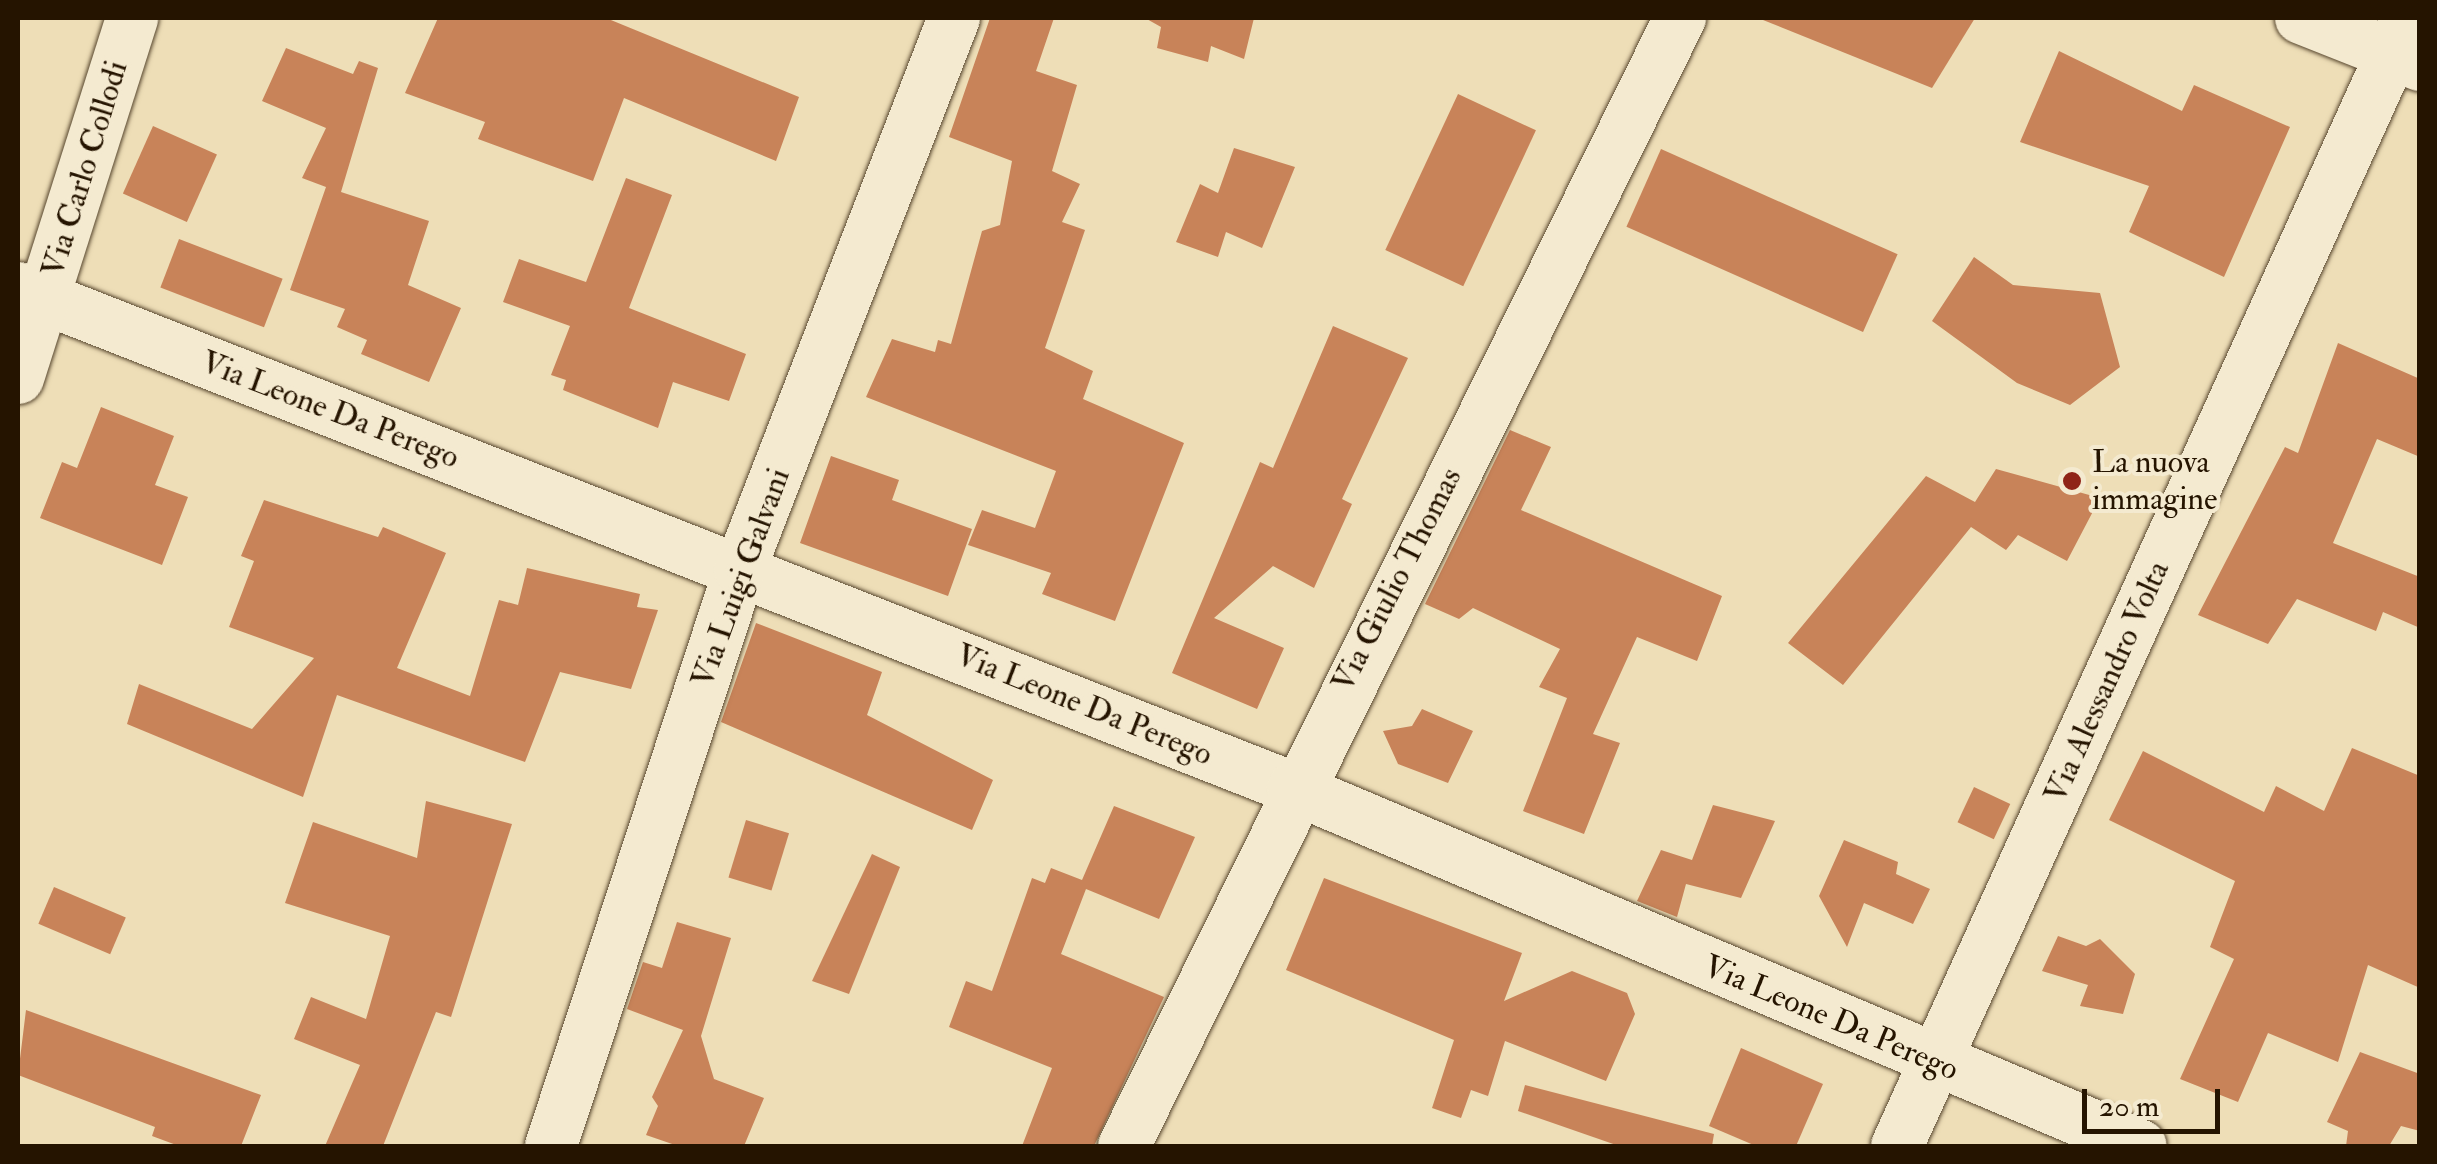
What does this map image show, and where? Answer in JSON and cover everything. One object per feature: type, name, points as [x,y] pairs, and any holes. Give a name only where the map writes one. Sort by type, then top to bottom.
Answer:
[{"type":"street","name":"Via Carlo Collodi","points":[[18,378],[31,294],[132,18]]},
{"type":"street","name":"Via Luigi Galvani","points":[[551,1146],[740,570],[954,18]]},
{"type":"street","name":"Via Giulio Thomas","points":[[1124,1146],[1293,788],[1680,18]]},
{"type":"street","points":[[2301,18],[2406,46]]},
{"type":"street","name":"Via Alessandro Volta","points":[[1897,1146],[2406,46]]},
{"type":"street","name":"Via Leone Da Perego","points":[[31,294],[1293,788],[2140,1146]]},
{"type":"building","points":[[438,18],[606,18],[799,97],[776,161],[624,98],[593,181],[478,139],[485,122],[405,93]]},
{"type":"building","points":[[990,18],[1054,18],[1036,71],[1077,85],[1052,171],[1080,184],[1062,222],[1085,230],[1045,348],[1093,371],[1083,399],[1184,443],[1115,621],[1042,594],[1051,573],[968,545],[982,510],[1035,528],[1056,471],[866,397],[892,339],[935,352],[938,340],[951,344],[982,231],[1000,225],[1012,161],[949,137]]},
{"type":"building","points":[[1145,18],[1254,18],[1244,59],[1211,46],[1208,62],[1157,48],[1161,27]]},
{"type":"building","points":[[1758,18],[1975,18],[1932,88]]},
{"type":"building","points":[[286,48],[353,74],[359,61],[378,68],[341,192],[429,221],[408,285],[461,308],[429,382],[361,354],[367,340],[337,327],[345,309],[290,290],[326,187],[302,178],[326,128],[262,101]]},
{"type":"building","points":[[2059,51],[2182,111],[2194,85],[2290,127],[2224,277],[2129,232],[2149,186],[2020,142]]},
{"type":"building","points":[[1458,94],[1536,130],[1463,286],[1385,250]]},
{"type":"building","points":[[153,126],[217,154],[187,222],[123,194]]},
{"type":"building","points":[[1234,148],[1295,167],[1262,248],[1226,232],[1218,257],[1176,242],[1200,184],[1218,193]]},
{"type":"building","points":[[1661,149],[1898,254],[1863,332],[1626,227]]},
{"type":"building","points":[[626,178],[672,195],[629,308],[746,354],[729,401],[673,382],[658,428],[563,390],[566,380],[551,375],[570,326],[503,302],[519,259],[586,282]]},
{"type":"building","points":[[179,239],[283,279],[264,327],[160,288]]},
{"type":"building","points":[[1974,257],[2013,285],[2100,293],[2120,367],[2070,405],[2017,383],[1932,321]]},
{"type":"building","points":[[1333,326],[1408,358],[1342,499],[1352,504],[1314,588],[1273,566],[1214,618],[1284,648],[1257,709],[1172,673],[1260,462],[1273,468]]},
{"type":"building","points":[[2338,343],[2420,379],[2420,457],[2377,439],[2333,543],[2420,577],[2420,628],[2383,612],[2376,631],[2297,599],[2268,644],[2198,615],[2285,447],[2298,453]]},
{"type":"building","points":[[101,407],[174,436],[155,485],[188,497],[162,565],[40,518],[62,462],[77,468]]},
{"type":"building","points":[[1510,430],[1551,447],[1521,510],[1722,596],[1697,661],[1637,637],[1593,734],[1620,743],[1584,834],[1523,811],[1567,698],[1539,687],[1560,649],[1473,608],[1459,619],[1425,604]]},
{"type":"building","points":[[831,456],[899,480],[892,500],[972,529],[948,596],[800,543]]},
{"type":"building","points":[[1996,469],[2100,498],[2067,561],[2018,535],[2006,550],[1971,527],[1843,685],[1788,643],[1926,476],[1975,502]]},
{"type":"building","points":[[264,500],[378,537],[383,527],[446,553],[397,668],[470,696],[499,600],[518,605],[527,568],[640,594],[637,607],[658,610],[631,689],[560,672],[525,762],[337,695],[303,797],[127,724],[139,684],[252,729],[314,658],[229,627],[254,561],[241,556]]},
{"type":"building","points":[[756,623],[882,672],[867,715],[993,780],[972,830],[721,722]]},
{"type":"building","points":[[1422,709],[1473,731],[1448,783],[1398,764],[1383,731],[1412,726]]},
{"type":"building","points":[[2352,748],[2420,776],[2420,988],[2368,965],[2338,1062],[2268,1033],[2238,1102],[2180,1079],[2234,959],[2210,947],[2235,881],[2109,820],[2143,751],[2264,812],[2276,786],[2324,811]]},
{"type":"building","points":[[1974,787],[2010,804],[1994,839],[1958,822]]},
{"type":"building","points":[[426,801],[512,824],[451,1017],[436,1012],[383,1146],[325,1146],[360,1065],[294,1039],[311,997],[366,1019],[390,936],[285,903],[313,822],[417,858]]},
{"type":"building","points":[[1713,805],[1775,821],[1741,898],[1686,884],[1677,917],[1637,901],[1661,850],[1692,860]]},
{"type":"building","points":[[1114,806],[1195,837],[1159,919],[1086,889],[1061,954],[1164,997],[1094,1146],[1022,1146],[1052,1068],[949,1027],[966,981],[992,991],[1032,878],[1045,883],[1051,868],[1082,880]]},
{"type":"building","points":[[746,820],[789,833],[771,891],[728,877]]},
{"type":"building","points":[[1844,840],[1898,862],[1896,874],[1930,889],[1913,924],[1864,903],[1847,947],[1819,896]]},
{"type":"building","points":[[872,854],[900,867],[849,994],[812,981]]},
{"type":"building","points":[[1324,878],[1522,953],[1504,1001],[1572,971],[1627,993],[1635,1014],[1606,1081],[1505,1041],[1488,1096],[1471,1090],[1461,1118],[1432,1108],[1454,1040],[1286,970]]},
{"type":"building","points":[[54,887],[126,917],[110,954],[38,924]]},
{"type":"building","points":[[677,922],[731,938],[701,1036],[714,1079],[764,1098],[744,1146],[678,1146],[646,1135],[658,1106],[652,1097],[683,1030],[627,1009],[643,962],[662,968]]},
{"type":"building","points":[[2058,936],[2086,946],[2100,939],[2135,974],[2123,1014],[2080,1006],[2088,985],[2042,971]]},
{"type":"building","points":[[26,1010],[261,1095],[241,1146],[179,1146],[152,1136],[155,1127],[18,1075]]},
{"type":"building","points":[[1741,1048],[1823,1084],[1796,1146],[1756,1146],[1709,1126]]},
{"type":"building","points":[[2360,1052],[2420,1074],[2420,1131],[2401,1126],[2389,1146],[2346,1146],[2348,1131],[2327,1122]]},
{"type":"building","points":[[1525,1085],[1714,1134],[1712,1146],[1619,1146],[1518,1111]]},
{"type":"place","name":"La nuova immagine","points":[[2072,481]]}]
